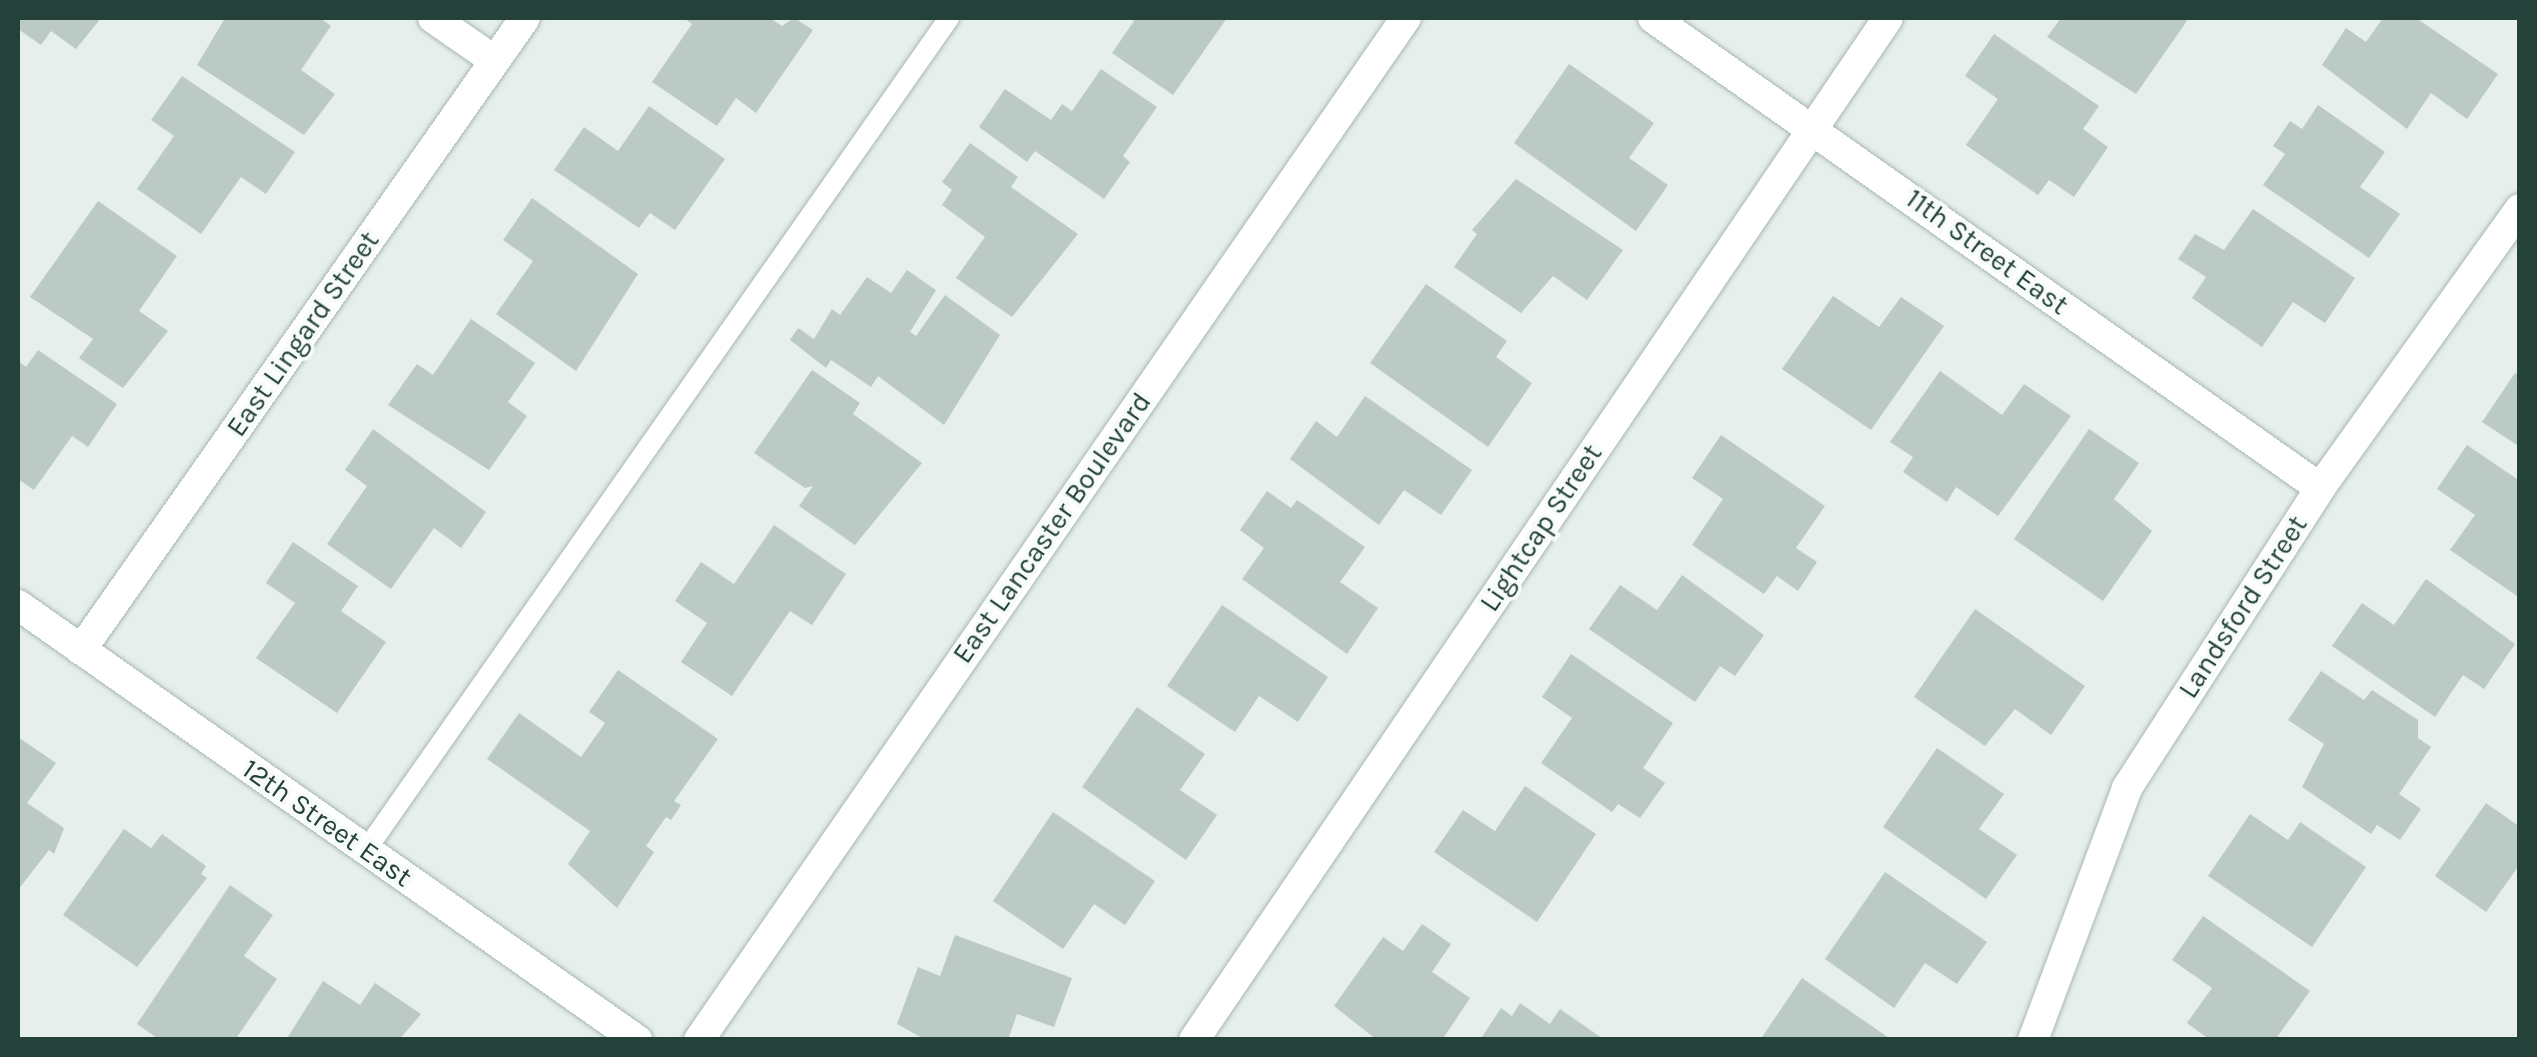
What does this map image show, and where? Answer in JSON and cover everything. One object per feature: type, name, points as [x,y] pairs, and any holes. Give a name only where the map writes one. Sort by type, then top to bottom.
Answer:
[{"type":"street","points":[[433,18],[495,61]]},
{"type":"street","name":"East Lingard Street","points":[[81,650],[526,18]]},
{"type":"street","name":"East Lancaster Boulevard","points":[[699,1040],[1406,18]]},
{"type":"street","name":"11th Street East","points":[[1653,18],[2320,488]]},
{"type":"street","name":"Lightcap Street","points":[[1194,1040],[1888,18]]},
{"type":"street","name":"Landsford Street","points":[[2032,1040],[2127,788],[2320,488],[2517,217]]},
{"type":"street","name":"12th Street East","points":[[18,606],[637,1040]]},
{"type":"lane","points":[[366,850],[949,18]]},
{"type":"building","points":[[18,18],[101,18],[76,49],[51,31],[41,45],[18,29]]},
{"type":"building","points":[[225,18],[320,18],[331,26],[301,70],[335,94],[304,135],[197,65]]},
{"type":"building","points":[[684,18],[770,18],[782,26],[794,18],[813,30],[756,113],[736,98],[717,126],[652,82],[692,24]]},
{"type":"building","points":[[1129,18],[1227,18],[1173,95],[1112,53],[1134,21]]},
{"type":"building","points":[[2061,18],[2187,21],[2136,94],[2047,37]]},
{"type":"building","points":[[2383,18],[2416,18],[2498,74],[2467,119],[2431,93],[2407,129],[2322,65],[2346,28],[2366,42]]},
{"type":"building","points":[[1994,34],[2099,106],[2083,129],[2108,147],[2074,197],[2049,180],[2038,195],[1966,145],[1998,99],[1965,76]]},
{"type":"building","points":[[1569,64],[1654,123],[1629,158],[1668,185],[1636,231],[1514,143]]},
{"type":"building","points":[[1101,69],[1157,107],[1123,156],[1130,162],[1104,199],[1035,151],[1027,162],[979,127],[1005,89],[1051,120],[1062,104],[1072,111]]},
{"type":"building","points":[[182,76],[295,152],[266,194],[241,177],[201,234],[137,189],[174,136],[151,120]]},
{"type":"building","points":[[2318,105],[2385,152],[2360,187],[2400,214],[2369,258],[2263,185],[2285,154],[2273,146],[2290,121],[2302,129]]},
{"type":"building","points":[[649,106],[725,159],[675,230],[650,213],[639,228],[554,170],[584,127],[618,151]]},
{"type":"building","points":[[970,143],[1018,177],[1011,187],[1078,234],[1012,317],[956,278],[985,237],[942,205],[952,190],[942,182]]},
{"type":"building","points":[[1516,179],[1623,250],[1587,300],[1553,276],[1521,313],[1454,267],[1477,234],[1472,230]]},
{"type":"building","points":[[532,198],[638,274],[576,371],[496,314],[533,261],[503,240]]},
{"type":"building","points":[[98,201],[177,256],[139,311],[168,331],[123,388],[79,358],[93,339],[30,297]]},
{"type":"building","points":[[2253,209],[2355,278],[2325,323],[2293,302],[2262,347],[2192,298],[2206,277],[2178,259],[2195,234],[2224,250]]},
{"type":"building","points":[[907,270],[936,290],[910,332],[916,336],[945,295],[1000,335],[944,425],[878,376],[871,387],[831,360],[826,368],[790,340],[798,328],[814,339],[832,309],[840,315],[867,277],[891,293]]},
{"type":"building","points":[[1426,284],[1507,341],[1496,357],[1532,383],[1488,447],[1370,363]]},
{"type":"building","points":[[1833,296],[1879,327],[1901,297],[1944,326],[1871,430],[1782,369]]},
{"type":"building","points":[[471,319],[535,363],[508,402],[527,416],[489,470],[388,405],[417,364],[433,375]]},
{"type":"building","points":[[38,350],[117,404],[88,447],[72,436],[34,490],[18,479],[18,361],[26,367]]},
{"type":"building","points":[[812,370],[860,403],[853,414],[922,463],[855,545],[799,506],[813,486],[805,488],[754,453]]},
{"type":"building","points":[[1940,371],[2002,415],[2024,384],[2071,416],[1998,516],[1956,487],[1947,502],[1903,472],[1913,457],[1890,442]]},
{"type":"building","points":[[2515,373],[2520,376],[2520,447],[2482,422]]},
{"type":"building","points":[[1365,396],[1472,470],[1441,515],[1404,490],[1379,525],[1290,459],[1316,421],[1337,437]]},
{"type":"building","points":[[373,429],[486,512],[461,548],[434,528],[391,589],[327,544],[367,486],[345,470]]},
{"type":"building","points":[[2089,429],[2139,463],[2114,499],[2152,531],[2103,601],[2014,539]]},
{"type":"building","points":[[1721,435],[1825,506],[1796,548],[1817,562],[1798,591],[1777,576],[1764,594],[1692,545],[1723,499],[1692,478]]},
{"type":"building","points":[[2467,445],[2520,481],[2520,598],[2450,550],[2475,515],[2437,489]]},
{"type":"building","points":[[1267,491],[1291,508],[1297,500],[1365,547],[1340,582],[1378,608],[1347,654],[1242,579],[1264,548],[1240,530]]},
{"type":"building","points":[[774,525],[846,574],[812,625],[790,611],[732,696],[681,662],[707,623],[675,601],[701,562],[734,584]]},
{"type":"building","points":[[293,542],[358,586],[341,611],[386,642],[337,713],[256,658],[295,603],[266,583]]},
{"type":"building","points":[[1682,575],[1764,635],[1735,676],[1720,666],[1695,702],[1589,629],[1620,585],[1657,610]]},
{"type":"building","points":[[2426,579],[2515,644],[2484,689],[2463,675],[2435,717],[2332,646],[2362,603],[2394,625]]},
{"type":"building","points":[[1222,605],[1328,677],[1298,722],[1259,696],[1235,732],[1167,686]]},
{"type":"building","points":[[1975,609],[2085,686],[2051,735],[2015,709],[1985,746],[1914,697]]},
{"type":"building","points":[[1571,654],[1673,723],[1643,768],[1665,783],[1640,818],[1618,804],[1612,812],[1541,763],[1572,718],[1542,697]]},
{"type":"building","points":[[618,670],[718,739],[674,801],[681,805],[671,820],[666,817],[646,846],[654,852],[617,908],[568,864],[590,831],[487,759],[519,713],[581,757],[605,723],[589,712]]},
{"type":"building","points":[[2321,671],[2364,700],[2372,690],[2418,720],[2418,738],[2431,747],[2399,794],[2421,809],[2400,840],[2377,825],[2371,834],[2302,787],[2324,744],[2288,720]]},
{"type":"building","points":[[1137,707],[1205,754],[1180,790],[1217,815],[1186,860],[1082,787]]},
{"type":"building","points":[[18,737],[56,763],[27,803],[64,828],[54,854],[49,850],[18,890]]},
{"type":"building","points":[[1937,748],[2004,794],[1979,829],[2017,855],[1986,899],[1883,827]]},
{"type":"building","points":[[1525,786],[1596,834],[1537,922],[1434,852],[1463,810],[1495,831]]},
{"type":"building","points":[[2486,803],[2520,827],[2520,864],[2486,912],[2435,876]]},
{"type":"building","points":[[1053,812],[1155,881],[1125,925],[1094,904],[1063,949],[993,901]]},
{"type":"building","points":[[2250,814],[2288,840],[2300,822],[2366,867],[2312,947],[2208,876]]},
{"type":"building","points":[[124,829],[151,848],[162,834],[206,866],[201,874],[207,878],[137,967],[63,915]]},
{"type":"building","points":[[1885,872],[1987,942],[1957,984],[1925,963],[1894,1008],[1825,959]]},
{"type":"building","points":[[230,885],[273,915],[244,956],[277,979],[235,1040],[160,1040],[137,1024]]},
{"type":"building","points":[[2203,916],[2310,991],[2275,1040],[2210,1040],[2187,1023],[2212,988],[2172,960]]},
{"type":"building","points":[[1422,924],[1451,944],[1432,972],[1470,998],[1442,1040],[1377,1040],[1334,1006],[1383,937],[1403,951]]},
{"type":"building","points":[[955,935],[1072,978],[1054,1027],[1017,1014],[1008,1040],[926,1040],[897,1024],[918,967],[940,976]]},
{"type":"building","points":[[1802,978],[1892,1040],[1760,1040]]},
{"type":"building","points":[[323,981],[360,1005],[375,983],[421,1014],[399,1040],[286,1040]]},
{"type":"building","points":[[1520,1003],[1550,1024],[1560,1009],[1605,1040],[1480,1040],[1501,1008],[1512,1016]]}]
